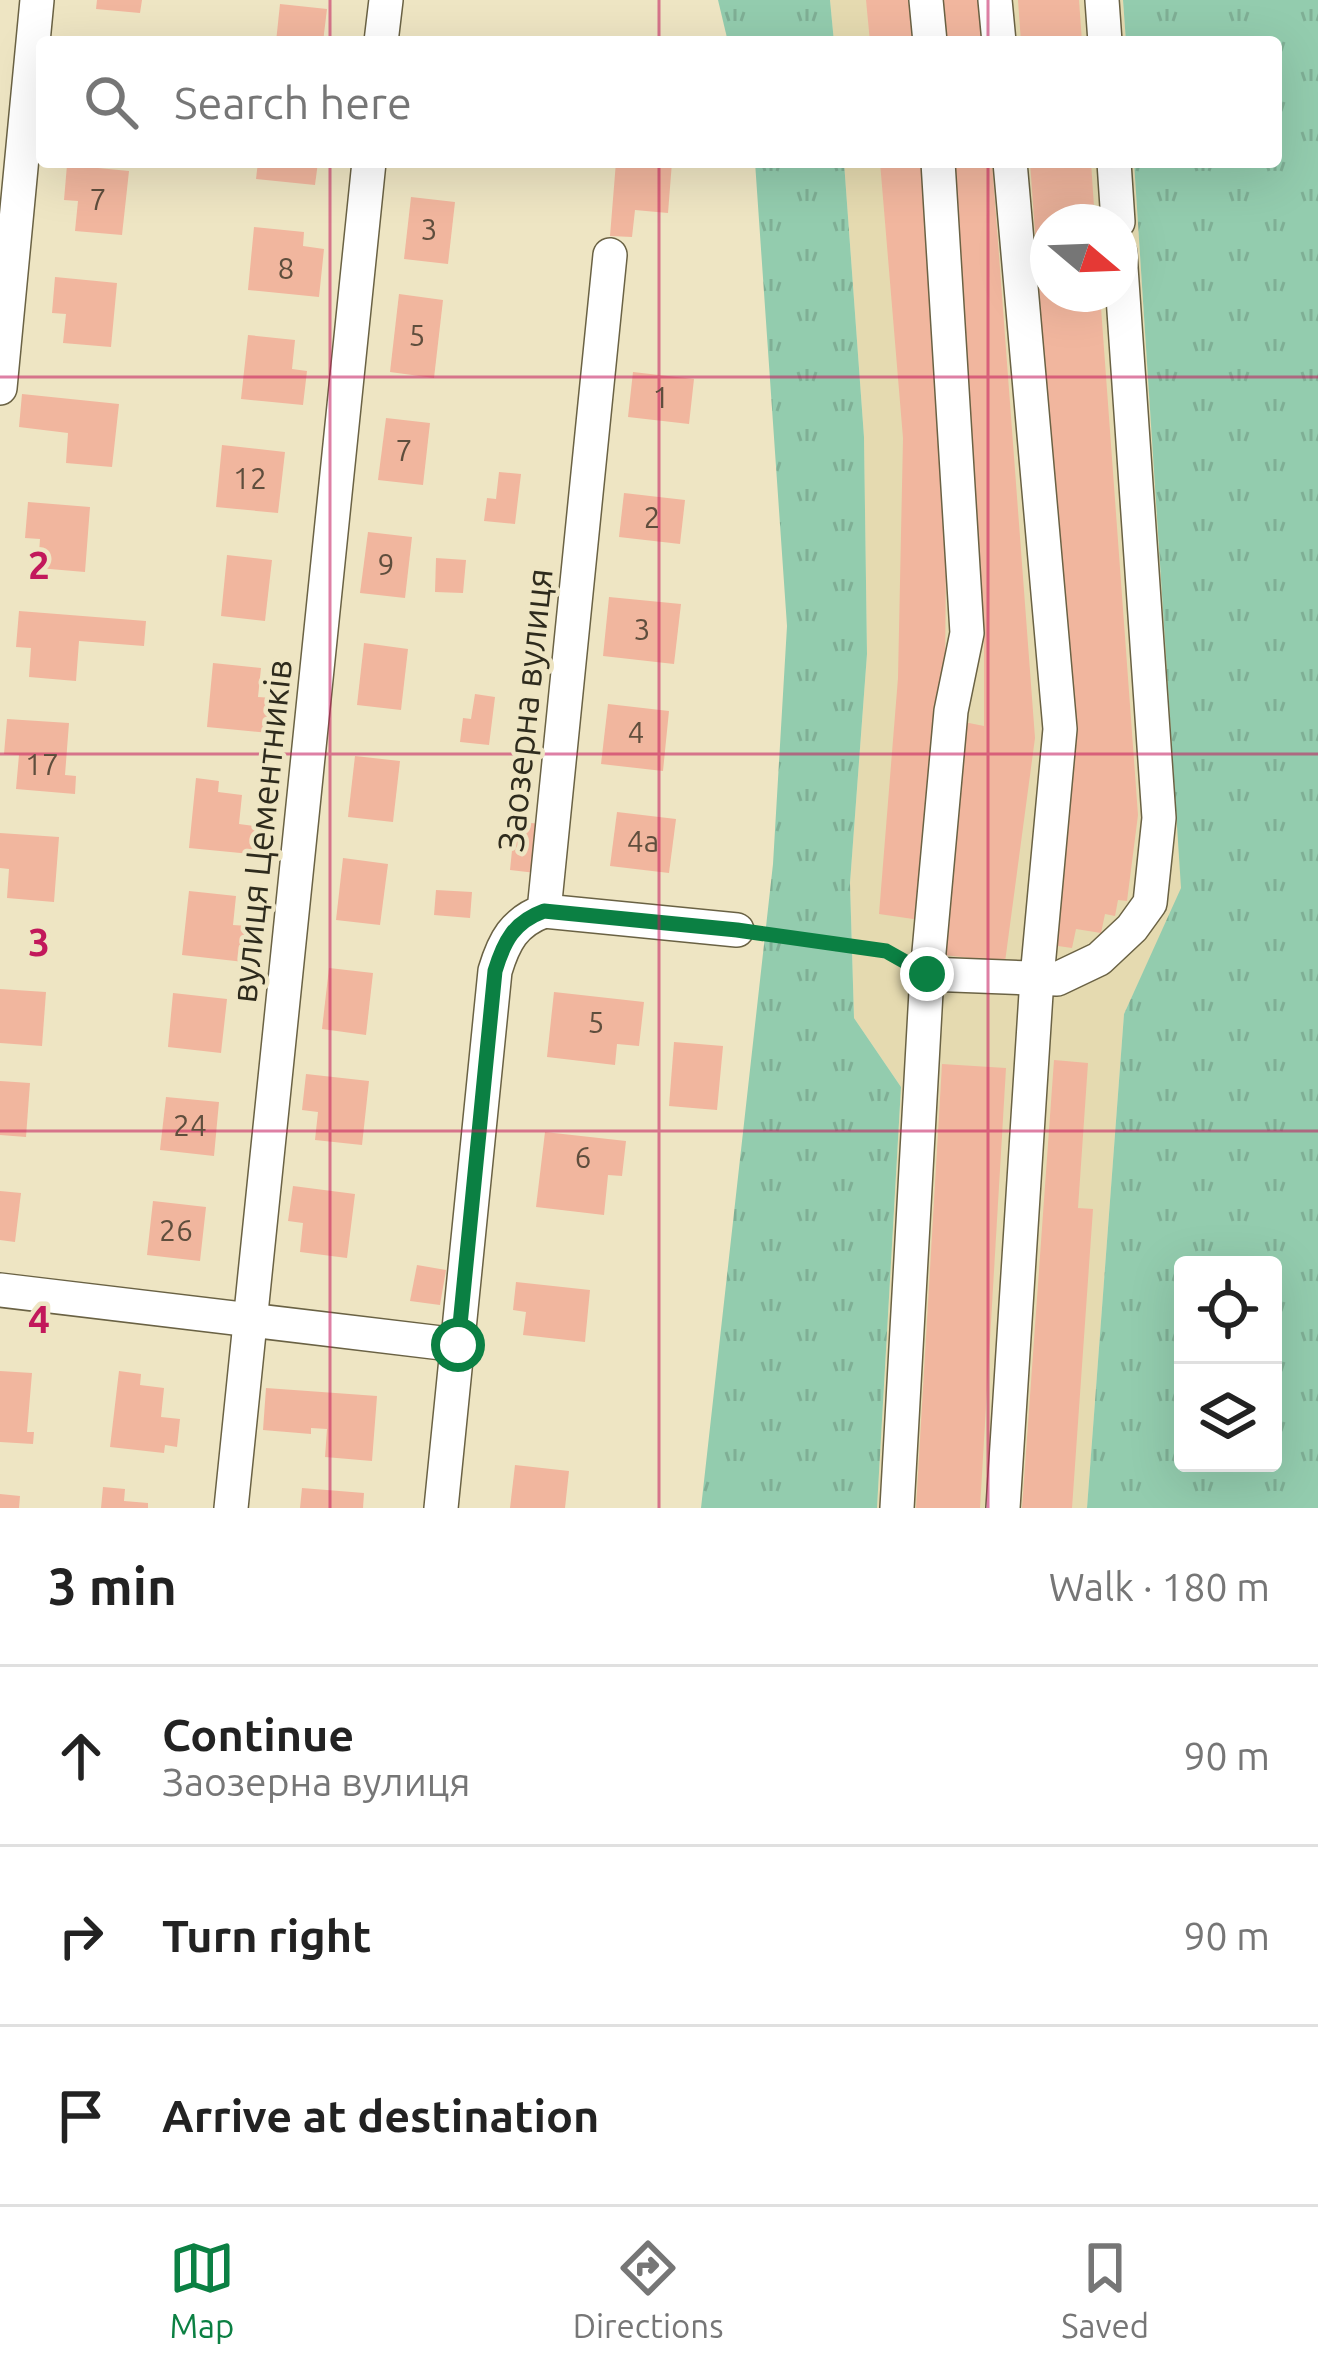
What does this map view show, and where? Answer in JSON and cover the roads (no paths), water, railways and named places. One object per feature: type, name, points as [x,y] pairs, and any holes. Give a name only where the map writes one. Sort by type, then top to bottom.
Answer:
[{"type":"street","points":[[0,388],[37,0]]},
{"type":"street","points":[[382,36],[386,0]]},
{"type":"street","points":[[926,0],[929,36]]},
{"type":"street","points":[[995,0],[998,36]]},
{"type":"street","points":[[1102,0],[1105,36]]},
{"type":"street","name":"вулиця Цементників","points":[[231,1508],[368,168]]},
{"type":"street","points":[[897,1508],[927,974],[951,711],[967,633],[938,168]]},
{"type":"street","points":[[1003,1508],[1037,978],[1060,729],[1011,168]]},
{"type":"street","points":[[1114,168],[1117,204]]},
{"type":"street","name":"Заозерна вулиця","points":[[544,911],[610,255]]},
{"type":"street","points":[[927,974],[1057,979],[1099,959],[1150,903],[1160,818],[1124,312]]},
{"type":"street","points":[[441,1508],[495,971],[504,942],[517,926],[544,911],[737,930]]},
{"type":"street","points":[[0,1290],[458,1345]]}]
